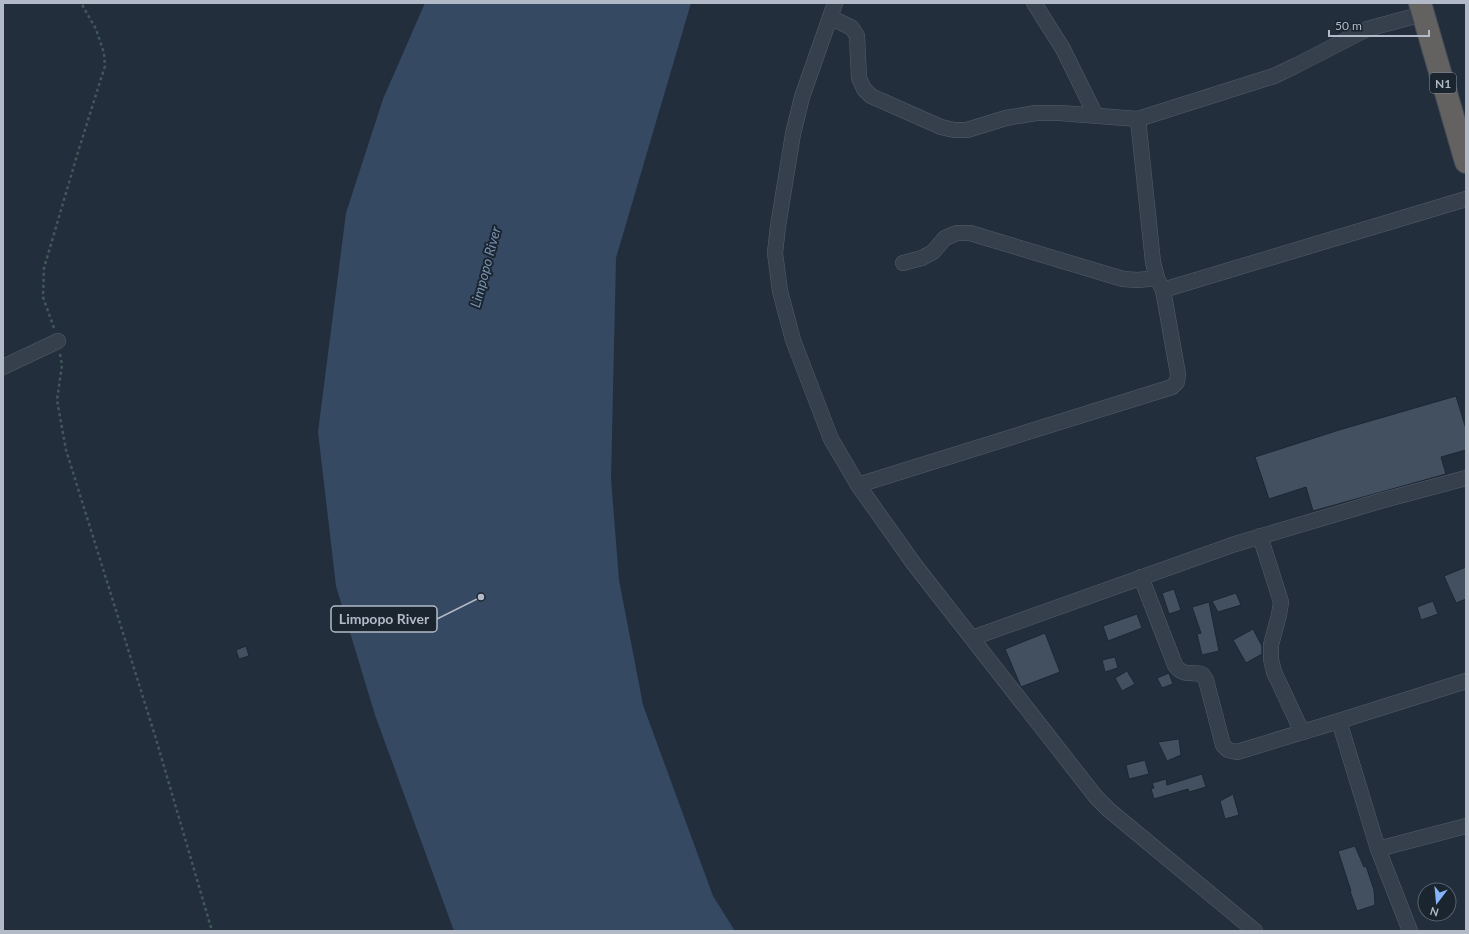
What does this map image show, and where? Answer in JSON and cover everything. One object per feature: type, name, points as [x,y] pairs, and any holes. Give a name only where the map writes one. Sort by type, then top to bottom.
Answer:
[{"type":"highway","name":"N1","points":[[1422,8],[1466,162]]},
{"type":"street","points":[[1034,3],[1063,49],[1096,116]]},
{"type":"street","points":[[1255,931],[1100,801],[914,564],[858,485],[831,439],[793,340],[780,291],[775,253],[793,134],[802,97],[832,10],[852,28],[858,36],[859,78],[864,89],[871,96],[941,127],[954,130],[967,130],[1006,118],[1036,113],[1060,113],[1138,120],[1274,76],[1367,29],[1422,8]]},
{"type":"street","points":[[858,485],[1172,387],[1177,382],[1178,374],[1160,284],[1153,262],[1138,120]]},
{"type":"street","points":[[903,263],[922,258],[933,252],[945,238],[957,233],[970,233],[1123,279],[1160,284],[1466,200]]},
{"type":"street","points":[[3,367],[58,341]]},
{"type":"street","points":[[972,638],[1235,544],[1380,501],[1466,478]]},
{"type":"street","points":[[1260,536],[1281,602],[1271,645],[1271,659],[1274,672],[1302,732]]},
{"type":"street","points":[[1141,577],[1178,670],[1184,673],[1202,674],[1206,680],[1224,745],[1228,750],[1237,752],[1339,722],[1466,681]]},
{"type":"street","points":[[1339,722],[1378,849],[1410,931]]},
{"type":"street","points":[[1378,849],[1466,826]]},
{"type":"path","points":[[81,3],[96,29],[104,53],[105,66],[44,268],[43,298],[58,341],[62,365],[57,400],[66,450],[156,739],[212,931]]},
{"type":"water","points":[[425,3],[691,3],[616,258],[611,479],[619,580],[643,705],[713,896],[735,931],[454,931],[375,715],[336,586],[318,432],[346,213],[383,99]]},
{"type":"building","points":[[1456,396],[1466,429],[1466,450],[1441,457],[1446,474],[1313,511],[1306,487],[1269,499],[1255,457],[1339,430]]},
{"type":"building","points":[[1466,567],[1466,599],[1456,603],[1444,576]]},
{"type":"building","points":[[1174,589],[1181,610],[1169,614],[1162,593]]},
{"type":"building","points":[[1236,593],[1241,605],[1218,612],[1212,601]]},
{"type":"building","points":[[1433,601],[1438,614],[1421,620],[1417,607]]},
{"type":"building","points":[[1209,602],[1219,651],[1202,655],[1197,634],[1201,633],[1192,607]]},
{"type":"building","points":[[1137,614],[1142,628],[1108,641],[1103,626]]},
{"type":"building","points":[[1253,629],[1262,646],[1262,654],[1246,663],[1233,640]]},
{"type":"building","points":[[1045,633],[1060,672],[1021,687],[1005,649]]},
{"type":"building","points":[[246,646],[249,656],[239,659],[236,650]]},
{"type":"building","points":[[1115,657],[1118,668],[1105,672],[1102,660]]},
{"type":"building","points":[[1127,671],[1135,684],[1122,691],[1115,678]]},
{"type":"building","points":[[1169,673],[1173,684],[1162,688],[1157,678]]},
{"type":"building","points":[[1179,739],[1181,755],[1167,761],[1158,742]]},
{"type":"building","points":[[1145,760],[1149,774],[1129,779],[1126,765]]},
{"type":"building","points":[[1202,774],[1206,787],[1189,792],[1188,789],[1154,799],[1151,789],[1154,788],[1152,783],[1166,779],[1167,785]]},
{"type":"building","points":[[1233,794],[1239,815],[1225,819],[1220,801]]},
{"type":"building","points":[[1355,846],[1364,867],[1366,866],[1374,890],[1375,905],[1357,911],[1338,851]]},
{"type":"place","name":"Limpopo River","points":[[481,597]]}]
